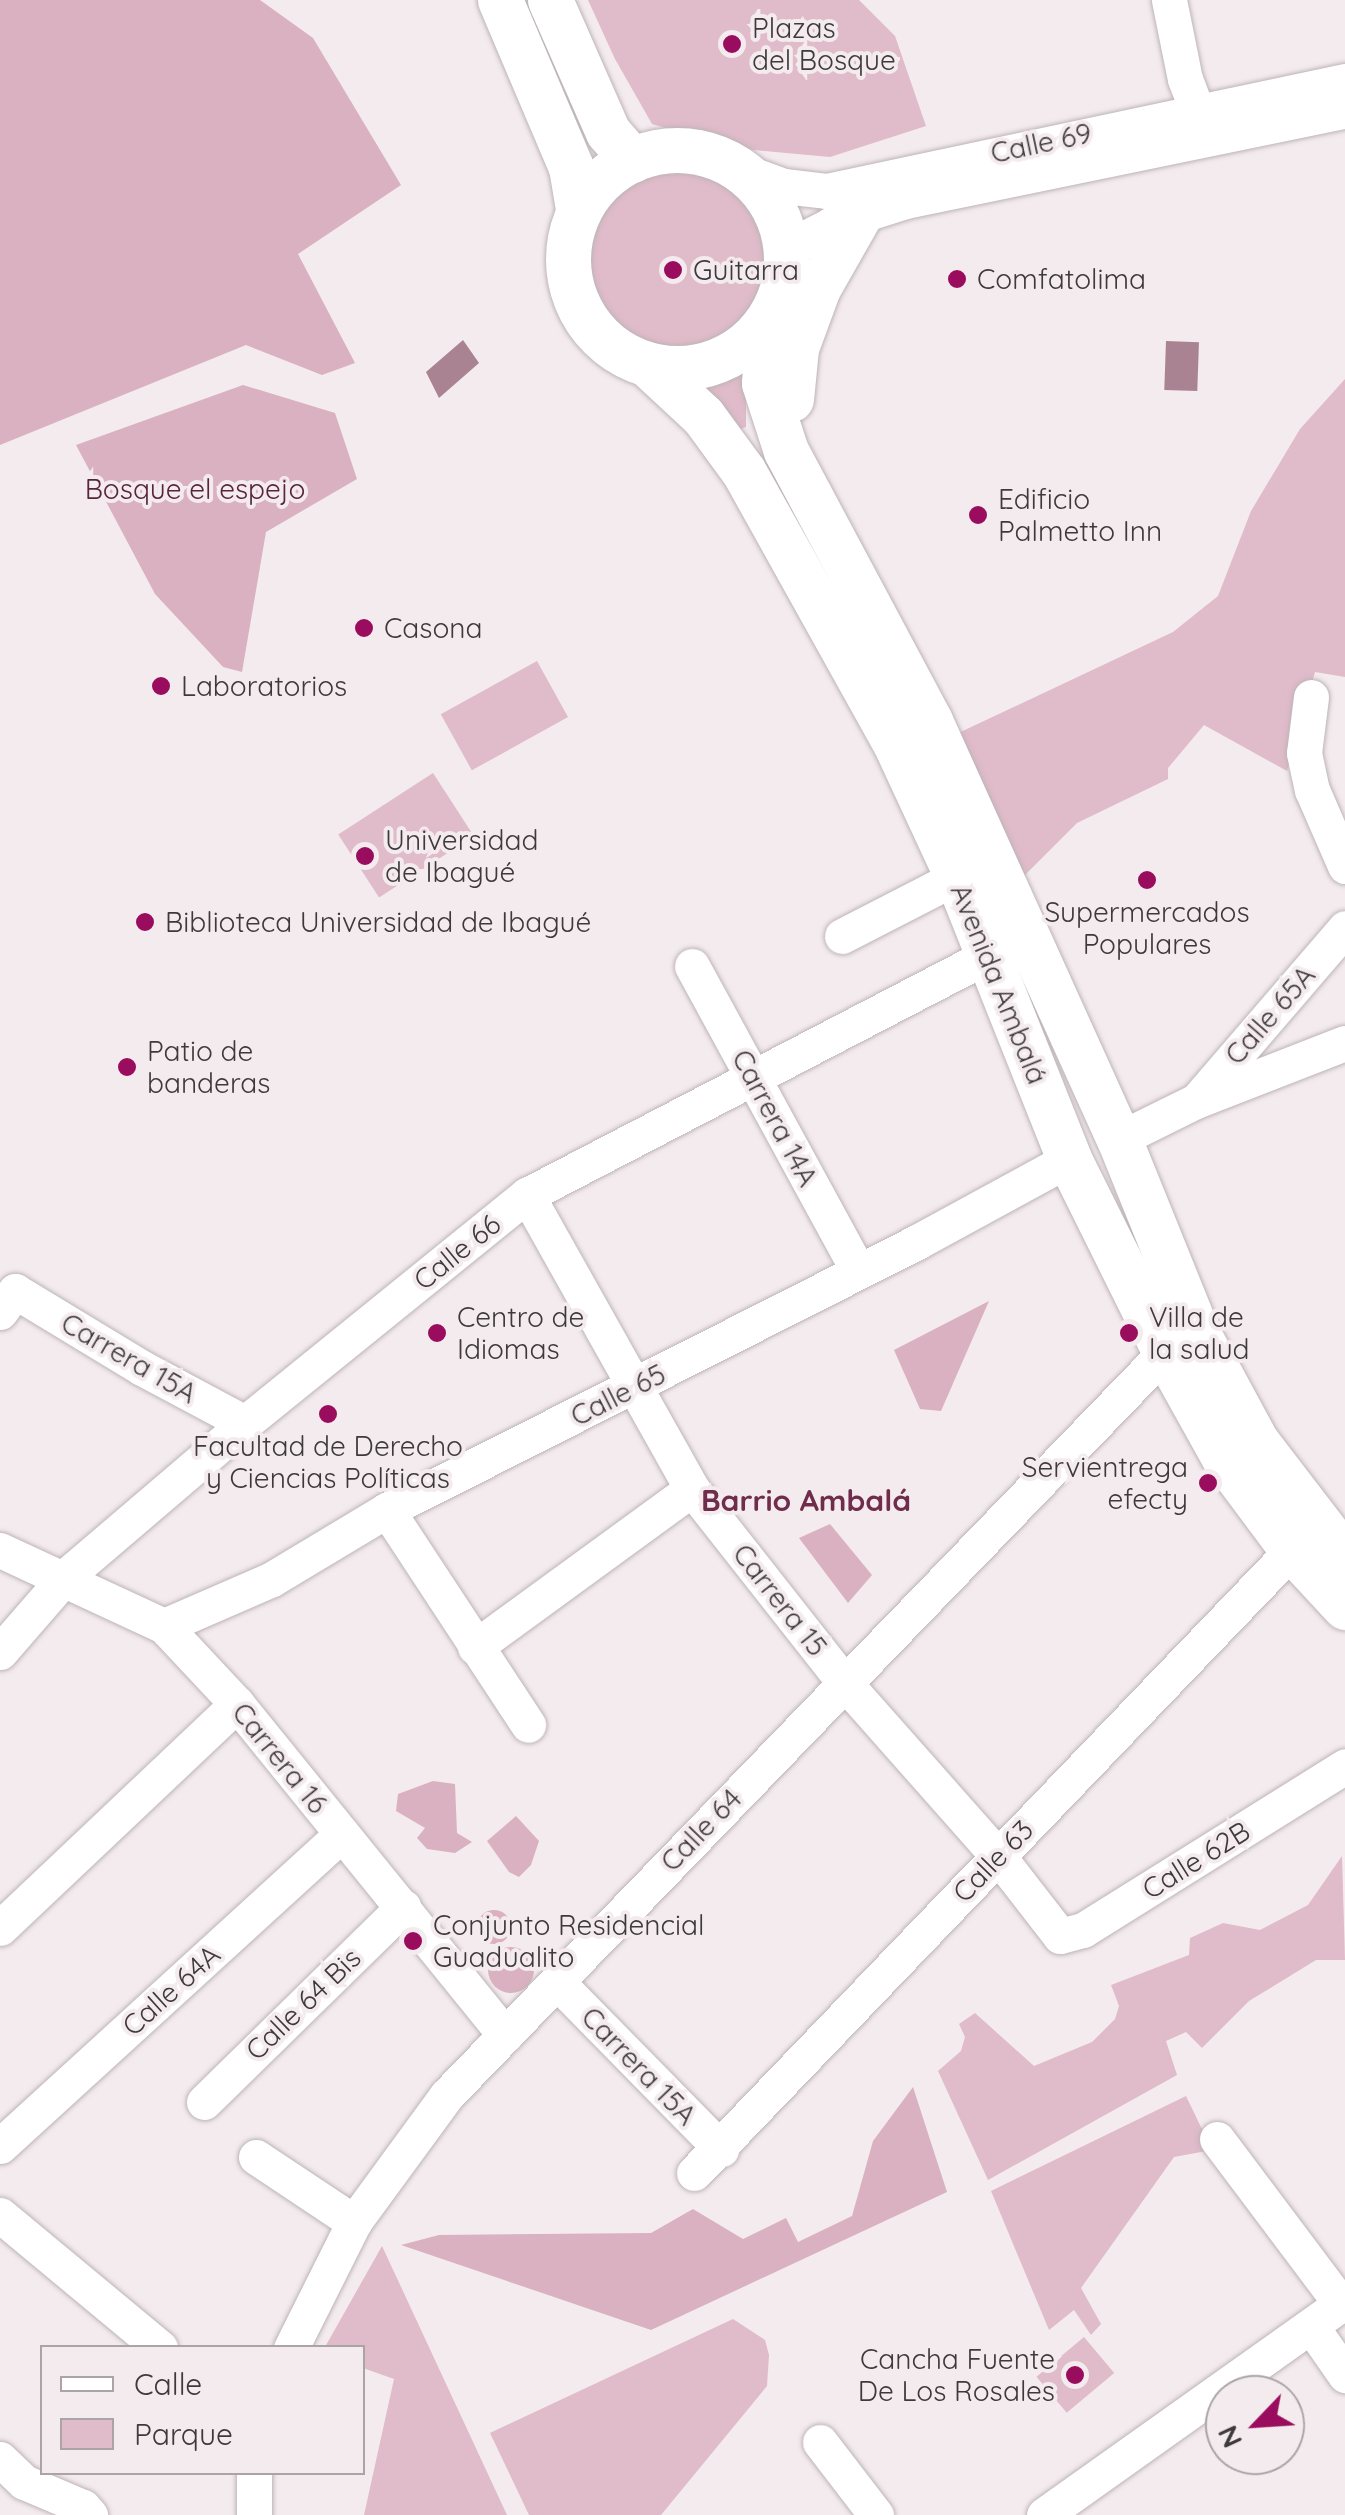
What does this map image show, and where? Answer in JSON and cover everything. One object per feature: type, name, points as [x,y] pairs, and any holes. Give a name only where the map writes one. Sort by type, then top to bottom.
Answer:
[{"type":"main road","points":[[500,0],[571,167],[578,209],[566,264],[591,325],[616,348],[647,364],[682,368],[716,362],[746,345],[769,319],[783,288],[787,255],[780,222],[764,193],[740,170],[706,154],[668,150],[632,160],[592,189],[578,209]]},
{"type":"main road","points":[[550,0],[608,132],[632,160]]},
{"type":"main road","points":[[786,450],[796,348],[818,288],[860,214]]},
{"type":"main road","name":"Avenida Ambalá","points":[[769,319],[764,383],[786,450],[930,721],[1119,1139],[1190,1313],[1256,1441],[1345,1557]]},
{"type":"main road","name":"Avenida Ambalá","points":[[647,364],[702,416],[744,472],[894,741],[956,877],[1070,1159],[1164,1352],[1225,1460],[1292,1550],[1345,1608]]},
{"type":"street","points":[[1169,0],[1203,127]]},
{"type":"street","name":"Calle 69","points":[[787,255],[805,238],[860,214],[1203,127],[1345,81]]},
{"type":"street","name":"Calle 69","points":[[740,170],[784,186],[826,190],[1203,127],[1345,112]]},
{"type":"street","points":[[1312,696],[1304,753],[1312,790],[1345,866]]},
{"type":"street","points":[[842,936],[956,877]]},
{"type":"street","name":"Calle 65A","points":[[1196,1101],[1345,928]]},
{"type":"street","name":"Calle 66","points":[[0,1652],[65,1577],[245,1423],[527,1195],[987,956]]},
{"type":"street","name":"Carrera 14A","points":[[692,966],[858,1271]]},
{"type":"street","points":[[1119,1139],[1196,1101],[1345,1044]]},
{"type":"street","name":"Calle 65","points":[[164,1626],[272,1579],[387,1510],[636,1386],[1070,1159]]},
{"type":"street","name":"Carrera 15","points":[[527,1195],[692,1488],[844,1681],[998,1856],[1046,1923]]},
{"type":"street","name":"Carrera 15A","points":[[8,1302],[245,1423]]},
{"type":"street","name":"Calle 64","points":[[292,2345],[354,2222],[447,2095],[1164,1352],[1190,1313]]},
{"type":"street","points":[[475,1646],[692,1488]]},
{"type":"street","points":[[387,1510],[528,1725]]},
{"type":"street","name":"Carrera 16","points":[[0,1550],[164,1626],[238,1704],[505,2035]]},
{"type":"street","name":"Calle 63","points":[[708,2161],[1292,1550]]},
{"type":"street","points":[[0,1928],[238,1704]]},
{"type":"street","name":"Calle 62B","points":[[1046,1923],[1063,1936],[1083,1930],[1345,1766]]},
{"type":"street","name":"Calle 64A","points":[[0,2146],[342,1834]]},
{"type":"street","name":"Calle 64 Bis","points":[[204,2102],[403,1907]]},
{"type":"street","name":"Carrera 15A","points":[[558,1983],[708,2161]]},
{"type":"street","points":[[1055,2512],[1343,2302],[1217,2139]]},
{"type":"street","points":[[256,2158],[354,2222]]},
{"type":"street","points":[[0,2215],[156,2345]]},
{"type":"street","points":[[1311,2326],[1345,2375]]},
{"type":"street","points":[[820,2442],[876,2515]]},
{"type":"street","points":[[0,2459],[24,2482],[83,2507],[90,2515]]},
{"type":"street","points":[[254,2475],[254,2515]]},
{"type":"green space","points":[[0,0],[260,0],[313,38],[401,185],[298,254],[355,363],[322,375],[246,345],[0,445]]},
{"type":"green space","points":[[588,0],[859,0],[895,36],[926,126],[830,157],[733,148],[652,124],[615,59]]},
{"type":"green space","points":[[679,167],[714,174],[744,194],[764,224],[771,259],[764,294],[744,324],[714,344],[679,351],[644,344],[614,324],[594,294],[587,259],[594,224],[614,194],[644,174]]},
{"type":"green space","points":[[746,370],[746,427],[729,433],[685,391],[718,385]]},
{"type":"green space","points":[[1345,379],[1345,677],[1315,672],[1287,771],[1204,725],[1168,768],[1168,779],[1077,823],[1023,877],[952,736],[1173,632],[1218,596],[1251,511],[1300,429]]},
{"type":"green space","name":"Bosque el espejo","points":[[243,385],[335,413],[357,479],[266,532],[242,672],[223,667],[155,594],[76,445]]},
{"type":"green space","points":[[537,661],[568,717],[472,770],[441,714]]},
{"type":"green space","points":[[433,773],[474,836],[379,897],[338,835]]},
{"type":"green space","points":[[989,1301],[941,1411],[920,1409],[894,1350]]},
{"type":"green space","points":[[830,1524],[872,1575],[848,1603],[799,1538]]},
{"type":"green space","points":[[433,1781],[455,1784],[457,1833],[472,1842],[455,1853],[427,1849],[417,1838],[425,1828],[396,1811],[398,1794]]},
{"type":"green space","points":[[516,1816],[539,1841],[531,1865],[519,1877],[509,1872],[487,1841]]},
{"type":"green space","points":[[1342,1856],[1345,1960],[1316,1960],[1249,2001],[1202,2048],[1186,2032],[1166,2041],[1177,2075],[988,2180],[938,2071],[961,2051],[965,2037],[959,2024],[975,2013],[1034,2066],[1092,2042],[1115,2019],[1119,2006],[1111,1985],[1189,1955],[1190,1938],[1223,1923],[1260,1930],[1308,1905]]},
{"type":"green space","points":[[494,1910],[506,1915],[511,1927],[506,1939],[494,1944],[482,1939],[477,1927],[482,1915]]},
{"type":"green space","points":[[511,1947],[528,1953],[534,1970],[528,1987],[511,1993],[494,1987],[488,1970],[494,1953]]},
{"type":"green space","points":[[913,2087],[947,2192],[651,2330],[401,2245],[439,2235],[651,2233],[693,2209],[743,2239],[786,2218],[798,2242],[852,2216],[873,2141]]},
{"type":"green space","points":[[1186,2096],[1212,2150],[1174,2157],[1081,2288],[1101,2324],[1091,2335],[1074,2310],[1049,2330],[991,2191]]},
{"type":"green space","points":[[382,2246],[507,2515],[364,2515],[394,2379],[365,2369],[365,2345],[326,2345]]},
{"type":"green space","points":[[733,2319],[765,2340],[769,2355],[767,2386],[661,2515],[529,2515],[490,2433]]},
{"type":"green space","name":"Cancha Fuente De Los Rosales","points":[[1084,2337],[1114,2373],[1067,2413],[1037,2377]]},
{"type":"shaded area","points":[[463,340],[479,363],[439,398],[426,372]]},
{"type":"shaded area","points":[[1166,341],[1199,342],[1197,391],[1164,390]]},
{"type":"place","name":"Plazas del Bosque","points":[[732,44]]},
{"type":"place","name":"Guitarra","points":[[673,270]]},
{"type":"place","name":"Comfatolima","points":[[957,279]]},
{"type":"place","name":"Edificio Palmetto Inn","points":[[978,515]]},
{"type":"place","name":"Casona","points":[[364,628]]},
{"type":"place","name":"Laboratorios","points":[[161,686]]},
{"type":"place","name":"Universidad de Ibagué","points":[[365,856]]},
{"type":"place","name":"Supermercados Populares","points":[[1147,880]]},
{"type":"place","name":"Biblioteca Universidad de Ibagué","points":[[145,922]]},
{"type":"place","name":"Patio de banderas","points":[[127,1067]]},
{"type":"place","name":"Centro de Idiomas","points":[[437,1333]]},
{"type":"place","name":"Villa de la salud","points":[[1129,1333]]},
{"type":"place","name":"Facultad de Derecho y Ciencias Políticas","points":[[328,1414]]},
{"type":"place","name":"Servientrega efecty","points":[[1208,1483]]},
{"type":"place","name":"Conjunto Residencial Guadualito","points":[[413,1941]]},
{"type":"place","name":"Cancha Fuente De Los Rosales","points":[[1075,2375]]},
{"type":"district","name":"Barrio Ambalá","points":[[806,1500]]}]
